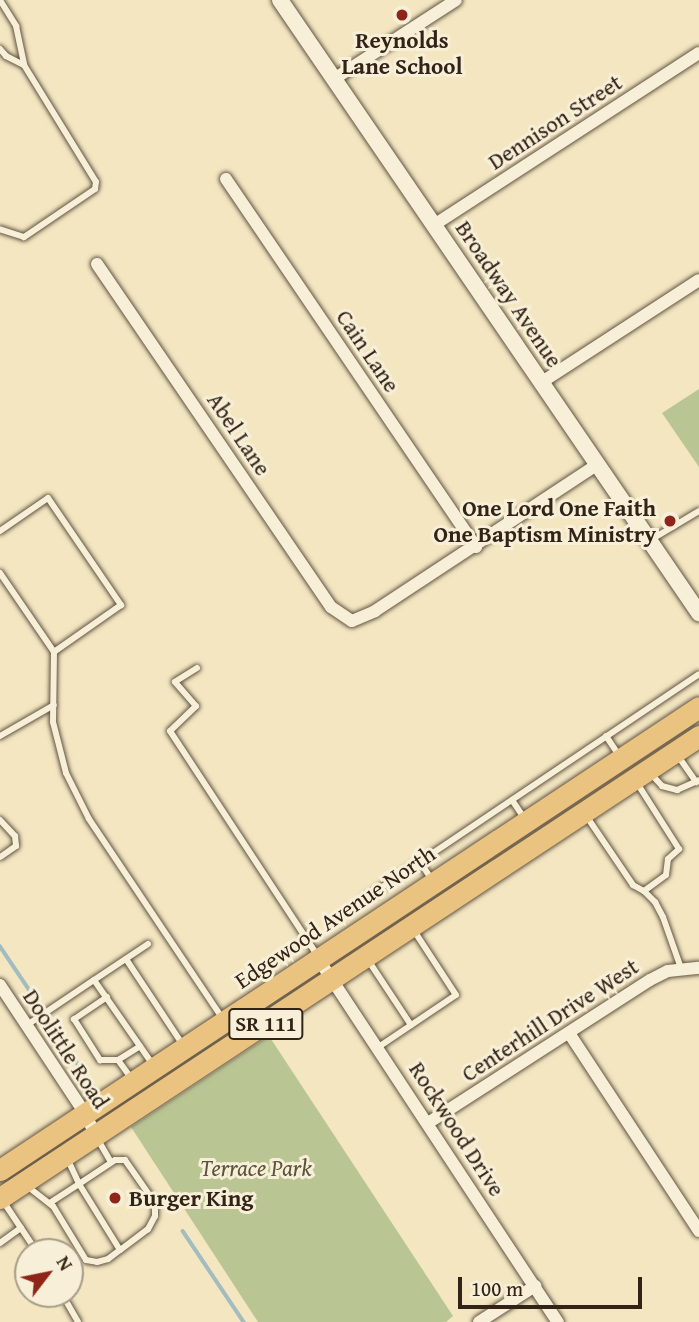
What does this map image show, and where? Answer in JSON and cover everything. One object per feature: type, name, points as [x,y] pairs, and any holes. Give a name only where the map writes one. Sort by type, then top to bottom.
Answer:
[{"type":"main road","name":"Edgewood Avenue North","points":[[0,1170],[699,707]]},
{"type":"main road","name":"SR 111","points":[[0,1198],[367,958],[699,736]]},
{"type":"street","name":"Broadway Avenue","points":[[280,0],[699,613]]},
{"type":"street","points":[[334,79],[456,0]]},
{"type":"street","name":"Dennison Street","points":[[434,225],[699,53]]},
{"type":"street","name":"Cain Lane","points":[[226,178],[476,547]]},
{"type":"street","name":"Abel Lane","points":[[97,264],[331,607],[352,621],[375,611],[476,547]]},
{"type":"street","points":[[542,383],[699,280]]},
{"type":"street","points":[[476,547],[598,464]]},
{"type":"street","points":[[526,821],[540,842]]},
{"type":"street","name":"Rockwood Drive","points":[[319,960],[558,1322]]},
{"type":"street","name":"Centerhill Drive West","points":[[428,1123],[650,980],[681,968],[699,968]]},
{"type":"street","name":"Doolittle Road","points":[[0,985],[86,1115],[96,1136]]},
{"type":"street","points":[[569,1033],[699,1231]]},
{"type":"street","points":[[478,1322],[535,1286]]},
{"type":"lane","points":[[0,0],[16,26],[24,65],[96,183],[95,189],[24,237],[0,229]]},
{"type":"lane","points":[[0,49],[6,56],[24,65]]},
{"type":"lane","points":[[0,531],[48,498],[121,605],[54,652]]},
{"type":"lane","points":[[649,541],[699,511]]},
{"type":"lane","points":[[0,573],[54,652],[53,722],[66,773],[89,820],[225,1023]]},
{"type":"lane","points":[[197,668],[174,682],[196,706],[170,732],[319,960]]},
{"type":"lane","points":[[366,898],[699,674]]},
{"type":"lane","points":[[0,736],[54,705]]},
{"type":"lane","points":[[606,736],[621,759]]},
{"type":"lane","points":[[641,774],[662,786],[677,790],[697,781],[675,752]]},
{"type":"lane","points":[[641,774],[679,849],[668,859],[666,875],[644,891]]},
{"type":"lane","points":[[512,800],[526,821]]},
{"type":"lane","points":[[584,812],[633,885],[644,891],[659,909],[681,968]]},
{"type":"lane","points":[[0,820],[15,836],[16,846],[0,857]]},
{"type":"lane","points":[[420,862],[434,883]]},
{"type":"lane","points":[[377,1048],[456,995],[412,928]]},
{"type":"lane","points":[[27,1025],[148,944]]},
{"type":"lane","points":[[367,958],[411,1025]]},
{"type":"lane","points":[[126,959],[186,1049]]},
{"type":"lane","points":[[93,981],[107,997],[155,1069]]},
{"type":"lane","points":[[107,997],[75,1019],[100,1060],[118,1060],[140,1046]]},
{"type":"lane","points":[[118,1060],[134,1083]]},
{"type":"lane","points":[[96,1136],[111,1162]]},
{"type":"lane","points":[[66,1155],[79,1184],[120,1250]]},
{"type":"lane","points":[[22,1184],[50,1203],[86,1260],[97,1262],[108,1259],[148,1229],[155,1216],[155,1203],[125,1160],[111,1162],[50,1203]]},
{"type":"lane","points":[[0,1198],[28,1238]]},
{"type":"lane","points":[[0,1243],[21,1228]]},
{"type":"green space","points":[[699,389],[699,467],[662,413]]},
{"type":"green space","name":"Terrace Park","points":[[269,1036],[453,1316],[446,1322],[258,1322],[131,1127]]},
{"type":"waterway","points":[[0,946],[37,1001]]},
{"type":"waterway","points":[[50,1023],[93,1086]]},
{"type":"waterway","points":[[183,1231],[244,1322]]},
{"type":"place","name":"Reynolds Lane School","points":[[402,15]]},
{"type":"place","name":"One Lord One Faith One Baptism Ministry","points":[[670,521]]},
{"type":"place","name":"Burger King","points":[[115,1198]]}]
